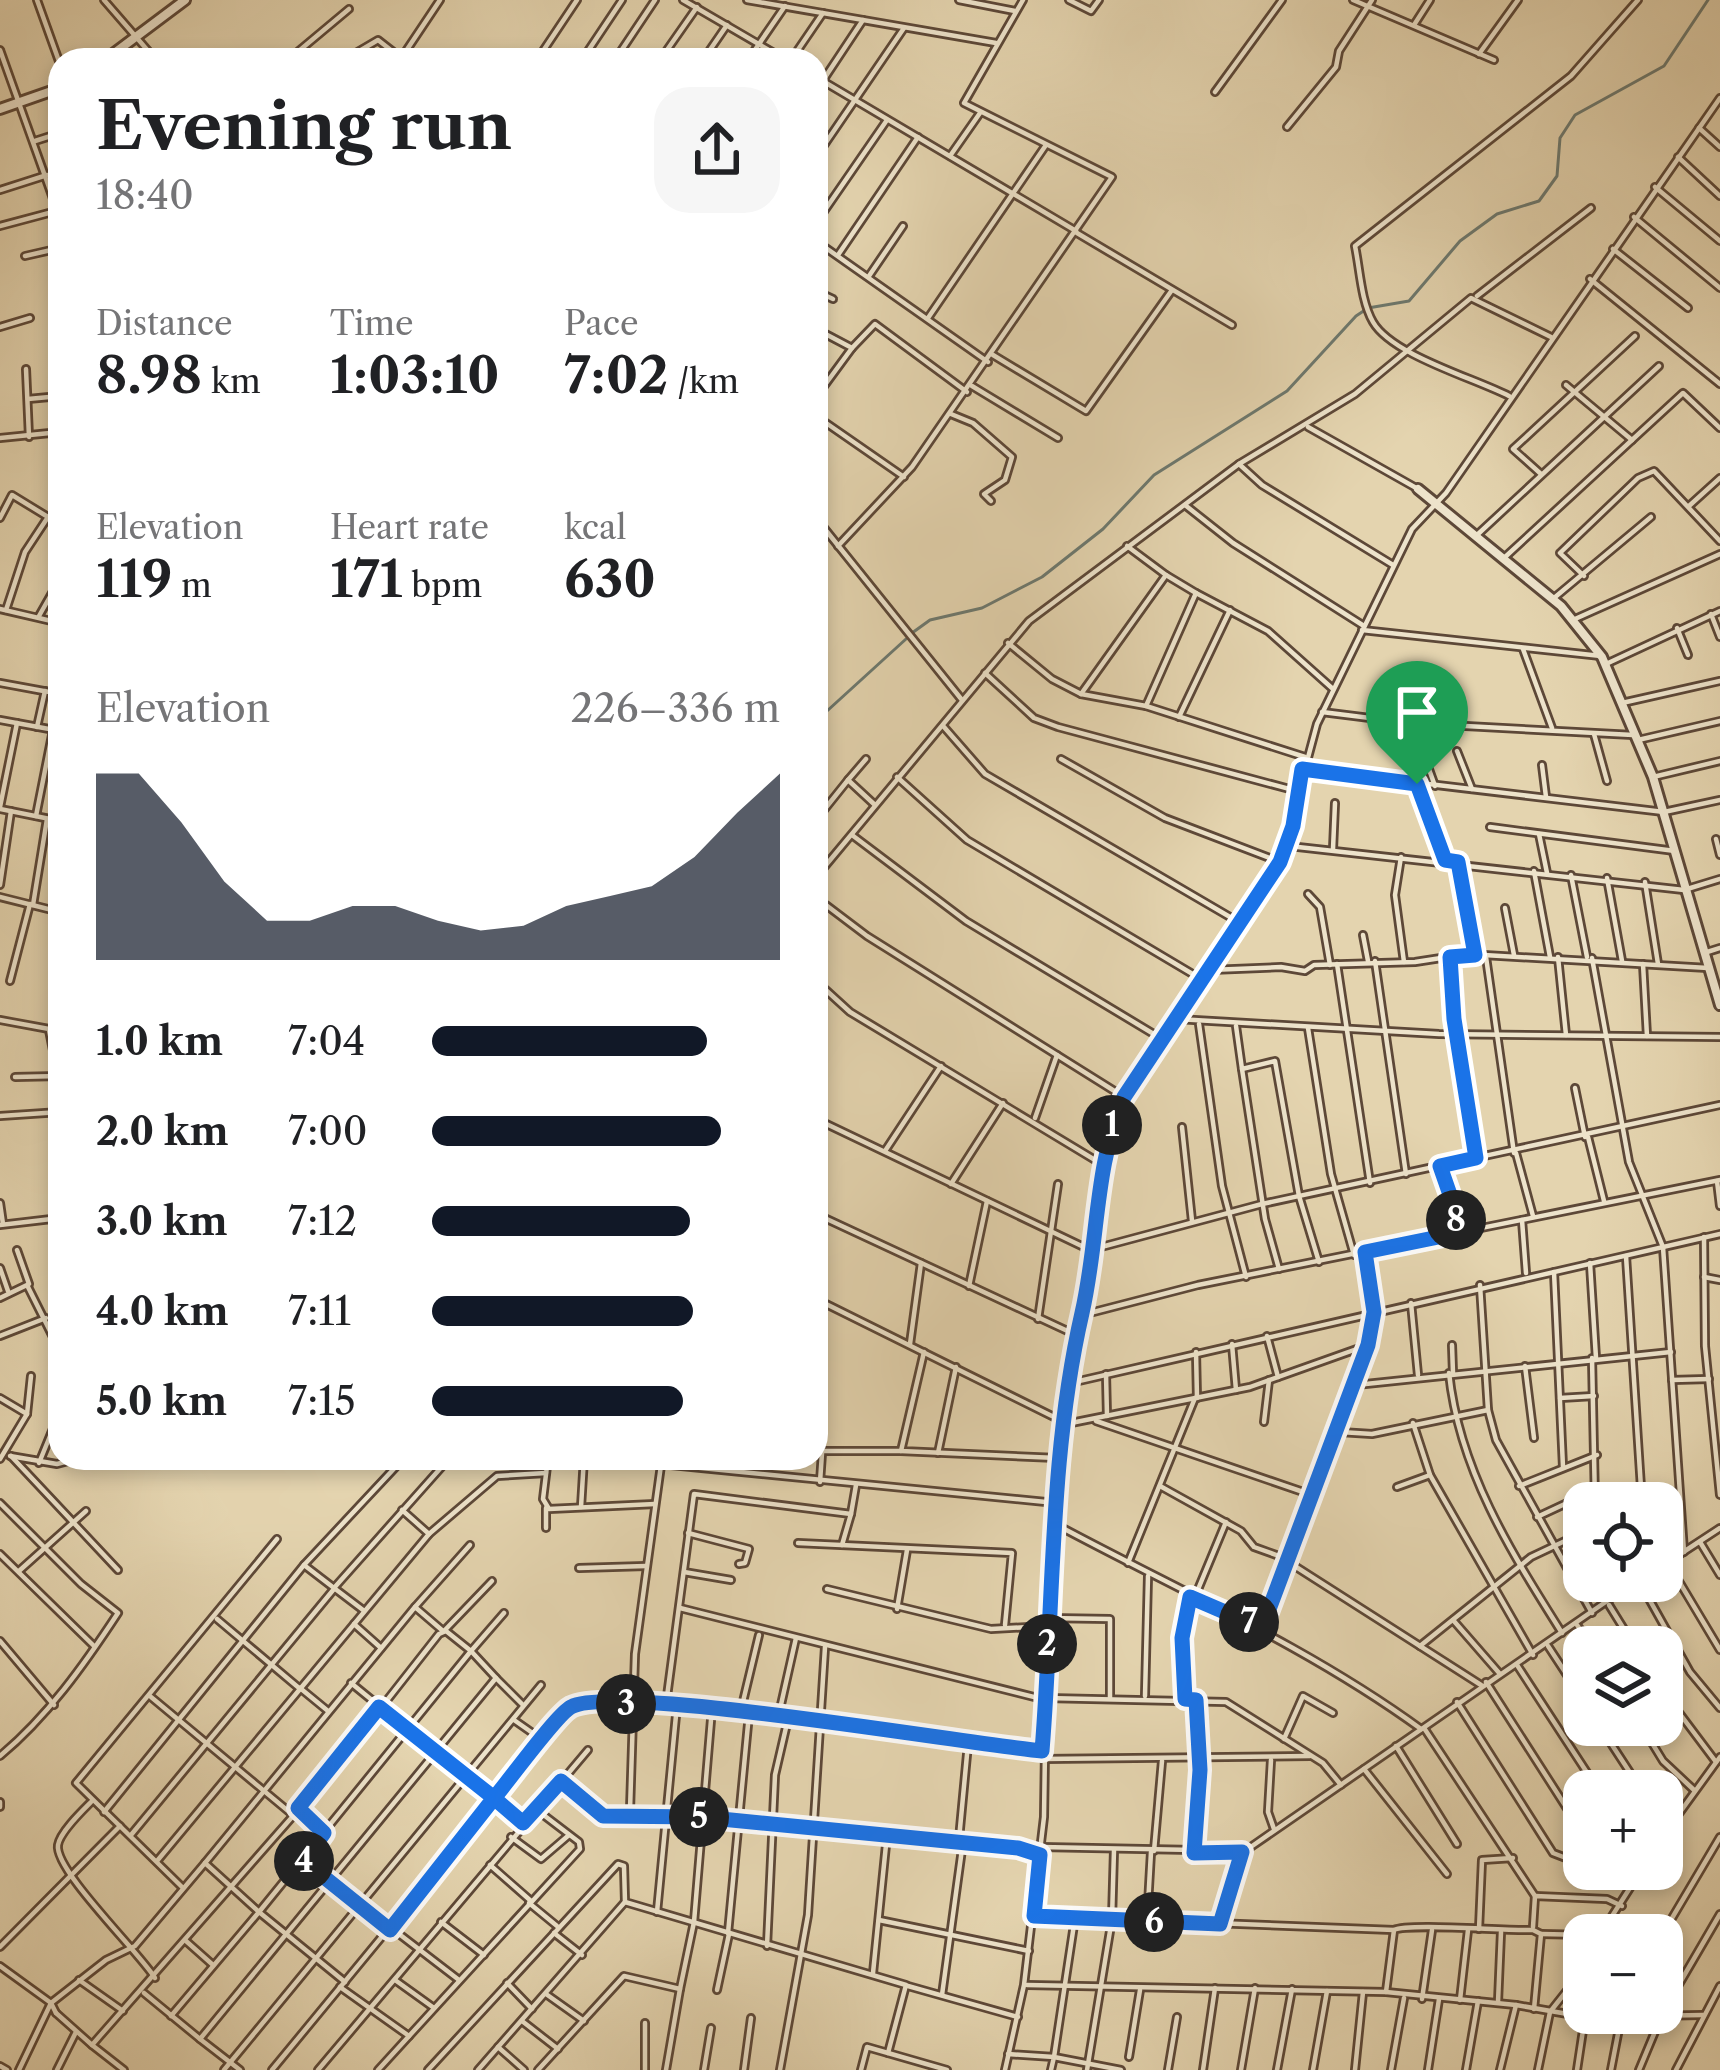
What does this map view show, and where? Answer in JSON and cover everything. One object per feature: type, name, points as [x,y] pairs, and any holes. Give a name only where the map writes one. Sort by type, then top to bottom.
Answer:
[{"type":"street","points":[[37,0],[54,48]]},
{"type":"street","points":[[104,0],[144,48]]},
{"type":"street","points":[[407,48],[440,0]]},
{"type":"street","points":[[545,48],[577,0]]},
{"type":"street","points":[[590,48],[622,0]]},
{"type":"street","points":[[623,48],[655,0]]},
{"type":"street","points":[[683,0],[766,48]]},
{"type":"street","points":[[747,0],[998,43]]},
{"type":"street","points":[[958,0],[1016,11]]},
{"type":"street","points":[[838,546],[904,477],[951,414],[1112,177],[964,102],[1023,0]]},
{"type":"street","points":[[1069,0],[1091,11],[1099,0]]},
{"type":"street","points":[[1215,92],[1282,0]]},
{"type":"street","points":[[1354,0],[1494,60]]},
{"type":"street","points":[[1414,27],[1430,0]]},
{"type":"street","points":[[1479,54],[1518,0]]},
{"type":"street","points":[[1509,396],[1406,350],[1374,323],[1355,246],[1581,67],[1638,0]]},
{"type":"street","points":[[124,48],[178,2]]},
{"type":"street","points":[[1287,127],[1336,67],[1339,51],[1370,3]]},
{"type":"street","points":[[756,48],[787,4]]},
{"type":"street","points":[[669,48],[697,8]]},
{"type":"street","points":[[302,48],[349,9]]},
{"type":"street","points":[[798,48],[823,13]]},
{"type":"street","points":[[828,67],[862,20]]},
{"type":"street","points":[[712,48],[727,26]]},
{"type":"street","points":[[828,139],[904,27]]},
{"type":"street","points":[[0,50],[48,179]]},
{"type":"street","points":[[828,84],[1232,325]]},
{"type":"street","points":[[0,109],[48,93]]},
{"type":"street","points":[[1005,2070],[1024,1985],[1040,1851],[1059,1422],[1074,1334],[1082,1315],[1100,1163],[1124,1097],[1242,924],[1288,846],[1305,757],[1322,712],[1412,530],[1720,98]]},
{"type":"street","points":[[950,156],[980,113]]},
{"type":"street","points":[[828,206],[887,120]]},
{"type":"street","points":[[1699,128],[1720,146]]},
{"type":"street","points":[[35,141],[48,137]]},
{"type":"street","points":[[838,255],[918,137]]},
{"type":"street","points":[[928,318],[1046,145]]},
{"type":"street","points":[[1678,158],[1720,196]]},
{"type":"street","points":[[0,190],[47,176]]},
{"type":"street","points":[[1655,187],[1720,241]]},
{"type":"street","points":[[828,863],[1008,644],[1127,546],[1239,464],[1355,394],[1591,208]]},
{"type":"street","points":[[0,226],[48,215]]},
{"type":"street","points":[[1634,217],[1720,288]]},
{"type":"street","points":[[869,276],[903,226]]},
{"type":"street","points":[[1612,248],[1688,308]]},
{"type":"street","points":[[828,249],[988,362]]},
{"type":"street","points":[[25,256],[48,251]]},
{"type":"street","points":[[1591,279],[1720,384]]},
{"type":"street","points":[[994,355],[1086,411],[1172,290]]},
{"type":"street","points":[[828,297],[833,299]]},
{"type":"street","points":[[1475,297],[1552,338]]},
{"type":"street","points":[[0,327],[29,318]]},
{"type":"street","points":[[828,381],[875,324],[969,389],[1058,438]]},
{"type":"street","points":[[828,335],[852,348]]},
{"type":"street","points":[[1541,474],[1514,448],[1635,336]]},
{"type":"street","points":[[1477,535],[1659,366]]},
{"type":"street","points":[[26,369],[29,437]]},
{"type":"street","points":[[1567,385],[1632,440]]},
{"type":"street","points":[[1504,558],[1683,393],[1718,423]]},
{"type":"street","points":[[28,399],[48,397]]},
{"type":"street","points":[[951,414],[973,423],[1014,460],[1005,480],[984,494],[991,501]]},
{"type":"street","points":[[828,424],[904,477]]},
{"type":"street","points":[[1305,426],[1437,501],[1575,619],[1604,660],[1653,777],[1720,1005]]},
{"type":"street","points":[[0,438],[48,434]]},
{"type":"street","points":[[1239,464],[1262,484],[1393,565]]},
{"type":"street","points":[[1584,576],[1560,553],[1638,478],[1660,475],[1720,541]]},
{"type":"street","points":[[1689,506],[1719,481]]},
{"type":"street","points":[[0,518],[12,496],[48,517],[27,548],[2,611],[48,620]]},
{"type":"street","points":[[1184,504],[1233,543],[1363,628],[1604,660],[1720,611]]},
{"type":"street","points":[[1552,598],[1651,517]]},
{"type":"street","points":[[828,533],[962,700]]},
{"type":"street","points":[[1127,546],[1166,575],[1268,631],[1334,689]]},
{"type":"street","points":[[1575,619],[1720,554]]},
{"type":"street","points":[[1081,694],[1166,575]]},
{"type":"street","points":[[1145,706],[1196,593]]},
{"type":"street","points":[[38,617],[48,600]]},
{"type":"street","points":[[1179,717],[1230,610]]},
{"type":"street","points":[[1712,614],[1720,637]]},
{"type":"street","points":[[1677,628],[1688,655]]},
{"type":"street","points":[[1008,644],[1052,680],[1081,694],[1145,706],[1305,757]]},
{"type":"street","points":[[1523,649],[1553,730]]},
{"type":"street","points":[[985,673],[1034,718],[1297,791]]},
{"type":"street","points":[[1622,703],[1720,681]]},
{"type":"street","points":[[0,683],[48,692]]},
{"type":"street","points":[[37,727],[45,691]]},
{"type":"street","points":[[1322,712],[1410,723],[1635,738],[1720,721]]},
{"type":"street","points":[[0,720],[48,729]]},
{"type":"street","points":[[10,981],[32,904],[47,819],[0,808],[16,723]]},
{"type":"street","points":[[1410,723],[1435,786]]},
{"type":"street","points":[[943,725],[985,774],[1242,924]]},
{"type":"street","points":[[1594,734],[1607,781]]},
{"type":"street","points":[[1457,751],[1472,789]]},
{"type":"street","points":[[1060,759],[1165,818],[1280,862]]},
{"type":"street","points":[[828,805],[866,760]]},
{"type":"street","points":[[1653,777],[1720,761]]},
{"type":"street","points":[[36,816],[48,765]]},
{"type":"street","points":[[1543,765],[1546,796]]},
{"type":"street","points":[[1302,769],[1664,812],[1720,800]]},
{"type":"street","points":[[897,778],[967,840],[1202,980]]},
{"type":"street","points":[[848,780],[875,805]]},
{"type":"street","points":[[1417,784],[1445,860]]},
{"type":"street","points":[[1333,849],[1335,803]]},
{"type":"street","points":[[0,885],[11,812]]},
{"type":"street","points":[[1490,827],[1675,851]]},
{"type":"street","points":[[1539,834],[1547,873]]},
{"type":"street","points":[[852,835],[966,921],[1164,1040]]},
{"type":"street","points":[[1716,838],[1720,855]]},
{"type":"street","points":[[1288,846],[1645,882],[1684,890],[1720,879]]},
{"type":"street","points":[[1401,856],[1395,895],[1404,962]]},
{"type":"street","points":[[1458,862],[1475,955]]},
{"type":"street","points":[[1534,871],[1567,1035]]},
{"type":"street","points":[[1571,875],[1622,1127],[1640,1196],[1663,1247],[1684,1552],[1720,1528]]},
{"type":"street","points":[[1607,878],[1622,961]]},
{"type":"street","points":[[1645,882],[1658,964]]},
{"type":"street","points":[[1308,894],[1320,907],[1334,964],[1370,1183]]},
{"type":"street","points":[[0,897],[48,909]]},
{"type":"street","points":[[828,906],[866,936],[1124,1097]]},
{"type":"street","points":[[1504,908],[1514,956]]},
{"type":"street","points":[[1364,935],[1386,1030],[1406,1174]]},
{"type":"street","points":[[1704,952],[1720,948]]},
{"type":"street","points":[[1210,970],[1281,967],[1305,971],[1334,964],[1475,955],[1708,968]]},
{"type":"street","points":[[1486,956],[1515,1153],[1526,1205],[1534,1217]]},
{"type":"street","points":[[1450,957],[1476,1158]]},
{"type":"street","points":[[1643,964],[1647,1036]]},
{"type":"street","points":[[828,992],[850,1012],[1100,1163]]},
{"type":"street","points":[[1178,1019],[1236,1026],[1284,1022],[1308,1028],[1459,1034],[1720,1037]]},
{"type":"street","points":[[0,1020],[48,1030]]},
{"type":"street","points":[[1198,1022],[1227,1214],[1246,1277]]},
{"type":"street","points":[[1236,1026],[1262,1204],[1279,1269]]},
{"type":"street","points":[[1308,1028],[1335,1190],[1354,1255]]},
{"type":"street","points":[[1034,1120],[1058,1055]]},
{"type":"street","points":[[1242,1069],[1275,1060],[1299,1196],[1319,1262]]},
{"type":"street","points":[[885,1152],[941,1066]]},
{"type":"street","points":[[15,1077],[48,1076]]},
{"type":"street","points":[[1575,1088],[1605,1202]]},
{"type":"street","points":[[951,1184],[1003,1103]]},
{"type":"street","points":[[828,1125],[1090,1250],[1262,1204],[1515,1153],[1720,1105]]},
{"type":"street","points":[[0,1116],[48,1113]]},
{"type":"street","points":[[1182,1127],[1192,1221]]},
{"type":"street","points":[[1440,1166],[1463,1232]]},
{"type":"street","points":[[1082,1315],[1279,1269],[1718,1180],[1720,1206]]},
{"type":"street","points":[[1038,1319],[1058,1184]]},
{"type":"street","points":[[969,1286],[987,1201]]},
{"type":"street","points":[[0,1203],[2,1225],[48,1219]]},
{"type":"street","points":[[828,1220],[1074,1334]]},
{"type":"street","points":[[1522,1220],[1526,1275]]},
{"type":"street","points":[[1066,1384],[1480,1285],[1720,1234]]},
{"type":"street","points":[[1704,1237],[1708,1379],[1717,1418],[1720,1495]]},
{"type":"street","points":[[17,1250],[48,1323]]},
{"type":"street","points":[[1262,1628],[1368,1345],[1373,1312],[1365,1252]]},
{"type":"street","points":[[1626,1256],[1641,1482]]},
{"type":"street","points":[[910,1345],[921,1263]]},
{"type":"street","points":[[1590,1263],[1597,1308],[1598,1482]]},
{"type":"street","points":[[0,1268],[10,1294]]},
{"type":"street","points":[[1554,1272],[1563,1467]]},
{"type":"street","points":[[1704,1277],[1720,1280]]},
{"type":"street","points":[[0,1298],[27,1285],[31,1289]]},
{"type":"street","points":[[1480,1285],[1488,1410],[1519,1486],[1593,1614]]},
{"type":"street","points":[[1412,1303],[1418,1377]]},
{"type":"street","points":[[828,1305],[1059,1422],[1107,1418],[1236,1390],[1368,1345]]},
{"type":"street","points":[[0,1336],[46,1318]]},
{"type":"street","points":[[1267,1336],[1278,1377]]},
{"type":"street","points":[[1232,1344],[1236,1390]]},
{"type":"street","points":[[1452,1345],[1454,1415],[1474,1478],[1562,1633]]},
{"type":"street","points":[[901,1450],[924,1352]]},
{"type":"street","points":[[1128,1563],[1196,1398],[1196,1352]]},
{"type":"street","points":[[1356,1384],[1671,1352]]},
{"type":"street","points":[[1525,1366],[1534,1438]]},
{"type":"street","points":[[938,1453],[956,1367]]},
{"type":"street","points":[[1106,1374],[1107,1418]]},
{"type":"street","points":[[5,1456],[27,1414],[31,1376]]},
{"type":"street","points":[[1672,1380],[1708,1379]]},
{"type":"street","points":[[1264,1422],[1269,1380]]},
{"type":"street","points":[[1560,1398],[1594,1396]]},
{"type":"street","points":[[0,1398],[27,1414]]},
{"type":"street","points":[[1338,1432],[1372,1435],[1488,1410]]},
{"type":"street","points":[[1093,1420],[1312,1495]]},
{"type":"street","points":[[1413,1423],[1430,1475],[1533,1655]]},
{"type":"street","points":[[0,1438],[8,1444]]},
{"type":"street","points":[[39,1463],[48,1441]]},
{"type":"street","points":[[828,1452],[901,1450],[1057,1458]]},
{"type":"street","points":[[1519,1486],[1597,1455]]},
{"type":"street","points":[[5,1456],[48,1462]]},
{"type":"street","points":[[5,1456],[118,1570]]},
{"type":"street","points":[[104,1811],[304,1565],[393,1470]]},
{"type":"street","points":[[130,1835],[438,1470]]},
{"type":"street","points":[[546,1470],[546,1528]]},
{"type":"street","points":[[581,1507],[583,1470]]},
{"type":"street","points":[[630,1813],[633,1704],[661,1470]]},
{"type":"street","points":[[730,1470],[1056,1503]]},
{"type":"street","points":[[820,1470],[820,1482]]},
{"type":"street","points":[[157,1862],[429,1534],[496,1476],[546,1473]]},
{"type":"street","points":[[1397,1487],[1430,1475]]},
{"type":"street","points":[[842,1545],[856,1484]]},
{"type":"street","points":[[1160,1486],[1484,1683],[1563,1802]]},
{"type":"street","points":[[665,1704],[688,1533],[698,1493],[744,1504],[851,1514]]},
{"type":"street","points":[[0,1503],[81,1584],[118,1611],[60,1688],[54,1705],[0,1756]]},
{"type":"street","points":[[546,1508],[655,1504]]},
{"type":"street","points":[[1537,1517],[1563,1505]]},
{"type":"street","points":[[401,1509],[429,1534]]},
{"type":"street","points":[[19,1571],[86,1511]]},
{"type":"street","points":[[1185,1699],[1182,1638],[1192,1598],[1226,1522]]},
{"type":"street","points":[[1057,1525],[1192,1598],[1262,1628],[1357,1682],[1422,1728],[1535,1896],[1532,1930]]},
{"type":"street","points":[[688,1533],[749,1549],[745,1563],[739,1564]]},
{"type":"street","points":[[182,1887],[77,1781],[152,1697],[277,1539]]},
{"type":"street","points":[[1420,1646],[1521,1565],[1563,1541]]},
{"type":"street","points":[[1700,1542],[1720,1575]]},
{"type":"street","points":[[798,1543],[1012,1553],[1005,1625]]},
{"type":"street","points":[[51,2002],[135,1946],[470,1545]]},
{"type":"street","points":[[897,1609],[908,1548]]},
{"type":"street","points":[[0,1554],[94,1646]]},
{"type":"street","points":[[304,1565],[363,1610]]},
{"type":"street","points":[[579,1568],[646,1566]]},
{"type":"street","points":[[684,1572],[731,1580]]},
{"type":"street","points":[[1145,1696],[1148,1575]]},
{"type":"street","points":[[92,2045],[155,1978],[443,1631],[492,1581]]},
{"type":"street","points":[[827,1589],[992,1629],[1110,1619],[1110,1698]]},
{"type":"street","points":[[1683,1592],[1720,1650]]},
{"type":"street","points":[[561,1781],[596,1813],[701,1817],[1040,1851],[1242,1852],[1484,1683],[1612,1602]]},
{"type":"street","points":[[1649,1602],[1690,1672],[1720,1708]]},
{"type":"street","points":[[1609,1605],[1622,1626]]},
{"type":"street","points":[[415,1607],[471,1651],[524,1705]]},
{"type":"street","points":[[678,1608],[1046,1699],[1145,1696],[1226,1702],[1310,1756],[1341,1785]]},
{"type":"street","points":[[171,2016],[304,1861],[504,1613]]},
{"type":"street","points":[[215,1617],[239,1642],[328,1711]]},
{"type":"street","points":[[1453,1620],[1501,1674]]},
{"type":"street","points":[[353,1623],[381,1648]]},
{"type":"street","points":[[717,1990],[729,1933],[745,1713],[759,1635]]},
{"type":"street","points":[[778,1718],[796,1638]]},
{"type":"street","points":[[0,1641],[54,1705]]},
{"type":"street","points":[[1548,1646],[1563,1669]]},
{"type":"street","points":[[780,2070],[808,1915],[825,1647]]},
{"type":"street","points":[[1517,1664],[1585,1770]]},
{"type":"street","points":[[200,2039],[496,1678]]},
{"type":"street","points":[[351,1683],[523,1823]]},
{"type":"street","points":[[224,2070],[541,1685]]},
{"type":"street","points":[[1284,1739],[1304,1696],[1333,1713]]},
{"type":"street","points":[[152,1697],[293,1815]]},
{"type":"street","points":[[1194,1853],[1196,1700]]},
{"type":"street","points":[[1457,1702],[1553,1853],[1563,1857]]},
{"type":"street","points":[[272,2070],[572,1706],[712,1708],[1042,1755],[1271,1760],[1310,1756]]},
{"type":"street","points":[[657,1912],[677,1706]]},
{"type":"street","points":[[666,2070],[694,1922],[712,1708]]},
{"type":"street","points":[[1683,1716],[1718,1760],[1683,1806]]},
{"type":"street","points":[[767,1946],[775,1775],[788,1719]]},
{"type":"street","points":[[514,1720],[544,1741]]},
{"type":"street","points":[[942,1995],[968,1744]]},
{"type":"street","points":[[1654,1746],[1694,1791]]},
{"type":"street","points":[[1396,1747],[1457,1844]]},
{"type":"street","points":[[318,2070],[588,1750]]},
{"type":"street","points":[[1147,1922],[1162,1759]]},
{"type":"street","points":[[1271,1760],[1268,1812],[1274,1829]]},
{"type":"street","points":[[1364,1769],[1447,1874]]},
{"type":"street","points":[[92,1801],[58,1845],[73,1876],[135,1946],[155,1978]]},
{"type":"street","points":[[298,1808],[324,1833]]},
{"type":"street","points":[[378,2070],[580,1849],[569,1834],[536,1809]]},
{"type":"street","points":[[0,1947],[120,1826]]},
{"type":"street","points":[[511,1837],[541,1859],[569,1834]]},
{"type":"street","points":[[873,1975],[887,1835]]},
{"type":"street","points":[[1673,1914],[1720,1837]]},
{"type":"street","points":[[1087,2067],[1112,1919],[1114,1849]]},
{"type":"street","points":[[1220,1924],[1242,1852]]},
{"type":"street","points":[[1479,1931],[1482,1860],[1513,1858]]},
{"type":"street","points":[[304,1861],[459,1980]]},
{"type":"street","points":[[205,1863],[370,2009],[410,2036]]},
{"type":"street","points":[[489,1864],[582,1954]]},
{"type":"street","points":[[428,2070],[618,1864],[628,1888],[625,1902],[478,2070]]},
{"type":"street","points":[[1615,1914],[1631,1890]]},
{"type":"street","points":[[1535,1896],[1607,1899],[1622,1906]]},
{"type":"street","points":[[625,1902],[1018,2017]]},
{"type":"street","points":[[1683,1979],[1720,1914]]},
{"type":"street","points":[[1034,1916],[1563,1934]]},
{"type":"street","points":[[1051,2070],[1075,1918]]},
{"type":"street","points":[[880,1920],[1029,1951]]},
{"type":"street","points":[[441,1922],[484,1954]]},
{"type":"street","points":[[1386,1993],[1394,1930]]},
{"type":"street","points":[[1422,1999],[1432,1930]]},
{"type":"street","points":[[1460,2000],[1468,1930]]},
{"type":"street","points":[[1498,2002],[1501,1932]]},
{"type":"street","points":[[1534,2009],[1541,1934]]},
{"type":"street","points":[[185,1940],[213,1965]]},
{"type":"street","points":[[0,1966],[51,2002],[52,2013],[19,2070]]},
{"type":"street","points":[[540,2070],[624,1976],[680,1989]]},
{"type":"street","points":[[80,1979],[123,2011]]},
{"type":"street","points":[[394,1979],[434,2008]]},
{"type":"street","points":[[507,1983],[532,2009]]},
{"type":"street","points":[[888,2053],[906,1985]]},
{"type":"street","points":[[1024,1985],[1386,1993],[1498,2002],[1563,2014]]},
{"type":"street","points":[[1676,2070],[1720,1986]]},
{"type":"street","points":[[1203,2070],[1215,1988]]},
{"type":"street","points":[[1240,2070],[1255,1988]]},
{"type":"street","points":[[1129,2057],[1140,1990]]},
{"type":"street","points":[[1277,2070],[1292,1990]]},
{"type":"street","points":[[142,1991],[240,2070]]},
{"type":"street","points":[[1313,2070],[1327,1991]]},
{"type":"street","points":[[1355,2070],[1364,1992]]},
{"type":"street","points":[[546,1994],[584,2021]]},
{"type":"street","points":[[1538,2070],[1550,2012],[1563,1996]]},
{"type":"street","points":[[1391,2070],[1404,1997]]},
{"type":"street","points":[[1428,2070],[1439,1999]]},
{"type":"street","points":[[1466,2070],[1478,2001]]},
{"type":"street","points":[[1500,2070],[1516,2005]]},
{"type":"street","points":[[52,2013],[124,2070]]},
{"type":"street","points":[[1683,2014],[1703,2015]]},
{"type":"street","points":[[1168,2070],[1177,2017]]},
{"type":"street","points":[[743,2070],[751,2018]]},
{"type":"street","points":[[522,2020],[558,2049]]},
{"type":"street","points":[[645,2023],[645,2070]]},
{"type":"street","points":[[704,2070],[711,2028]]},
{"type":"street","points":[[57,2070],[76,2032]]},
{"type":"street","points":[[1576,2070],[1583,2034]]},
{"type":"street","points":[[1611,2070],[1618,2034]]},
{"type":"street","points":[[1640,2070],[1655,2034]]},
{"type":"street","points":[[498,2047],[524,2070]]},
{"type":"street","points":[[861,2070],[867,2047],[947,2070]]},
{"type":"street","points":[[1008,2054],[1121,2070]]},
{"type":"street","points":[[902,2070],[904,2059]]},
{"type":"waterway","points":[[912,633],[930,620],[982,608],[1042,577],[1103,529],[1154,475],[1287,391],[1356,316],[1368,308],[1409,301],[1460,241],[1497,214],[1539,201],[1557,176],[1560,138],[1575,115],[1664,66],[1708,0]]},
{"type":"waterway","points":[[828,710],[906,639]]},
{"type":"route","points":[[1417,784],[1302,769],[1293,826],[1280,862],[1124,1097],[1107,1138],[1082,1315],[1074,1334],[1059,1425],[1042,1751],[712,1708],[595,1701],[568,1709],[494,1798],[379,1707],[298,1808],[324,1833],[306,1852],[304,1861],[390,1930],[494,1798],[523,1823],[561,1781],[603,1816],[701,1817],[1018,1848],[1040,1855],[1034,1916],[1220,1924],[1242,1852],[1194,1853],[1200,1756],[1196,1756],[1196,1700],[1185,1699],[1182,1668],[1190,1597],[1262,1628],[1368,1345],[1374,1312],[1365,1252],[1463,1232],[1451,1210],[1440,1166],[1476,1158],[1454,1019],[1450,957],[1475,955],[1474,935],[1458,862],[1445,860],[1417,784]]}]
